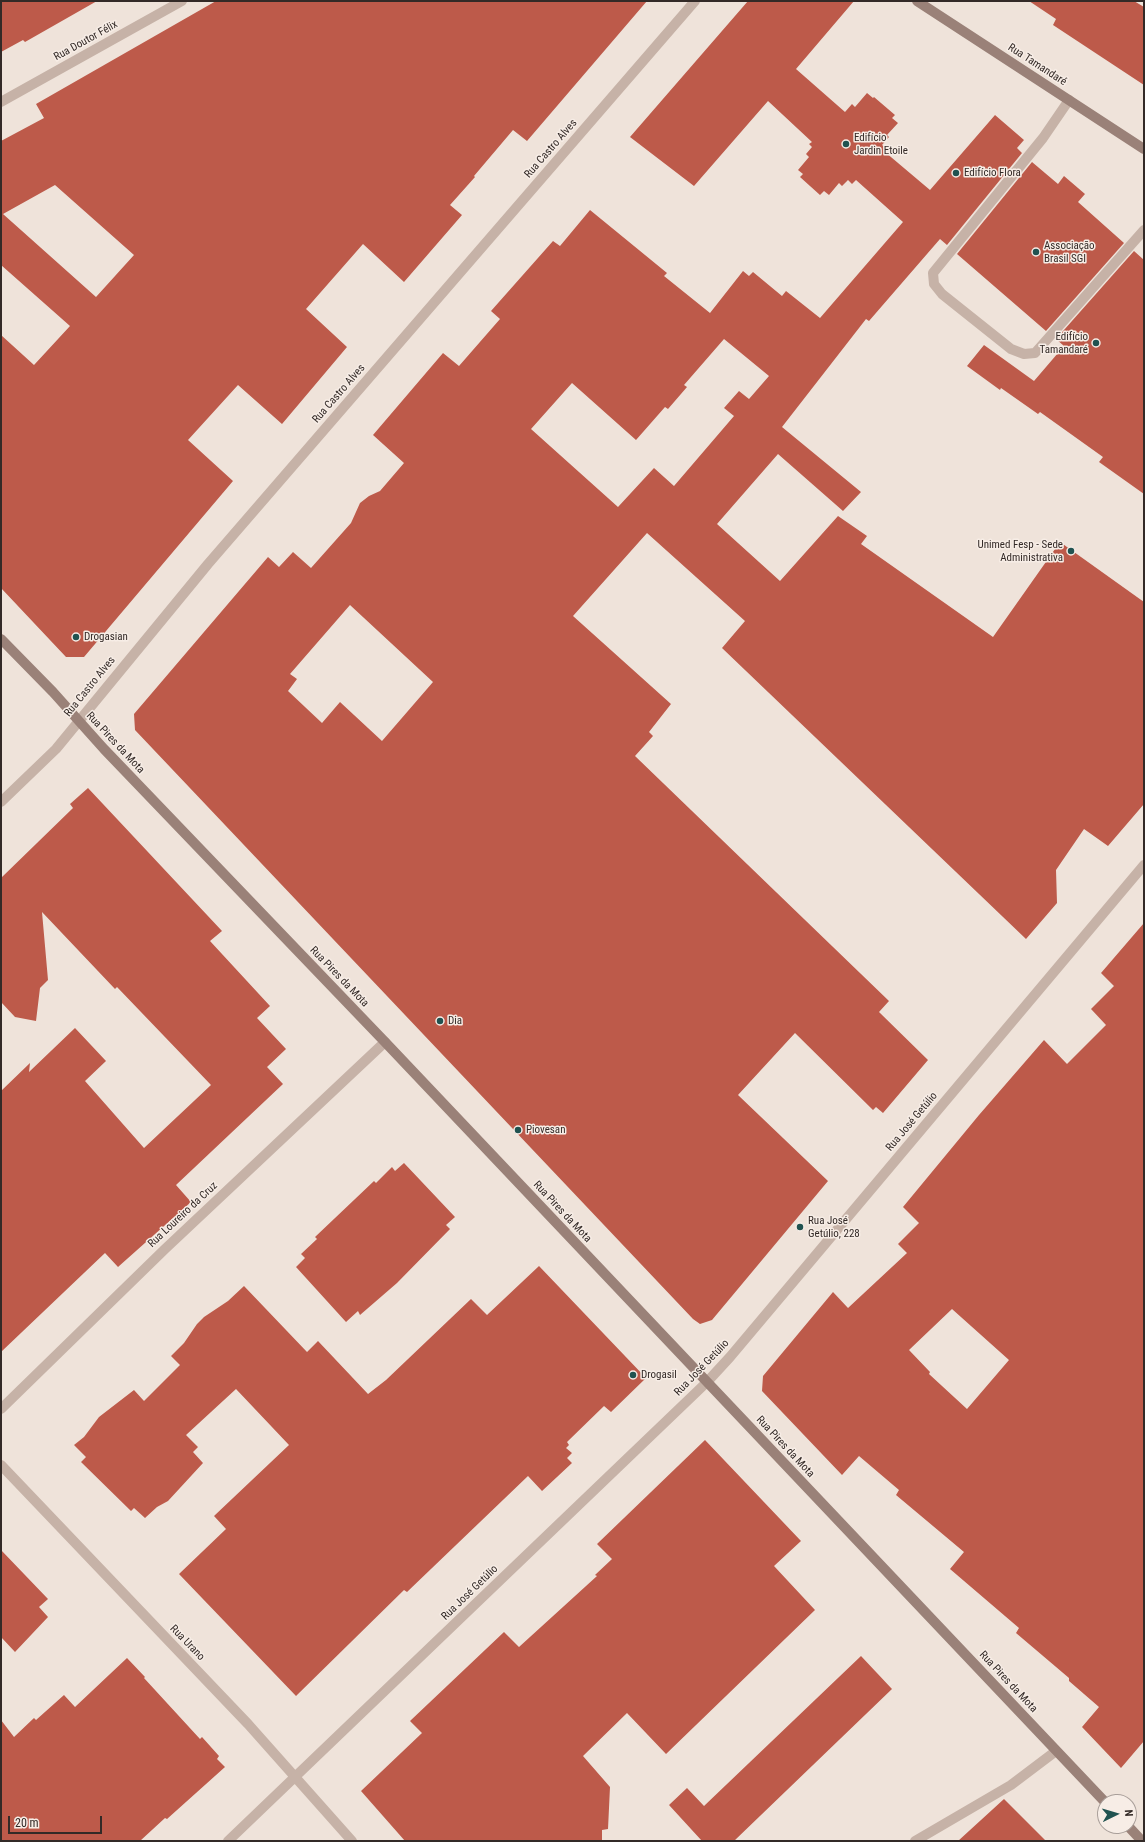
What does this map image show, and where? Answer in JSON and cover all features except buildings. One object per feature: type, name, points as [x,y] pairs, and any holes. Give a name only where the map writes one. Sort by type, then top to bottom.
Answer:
[{"type":"street","name":"Rua Doutor Félix","points":[[1,102],[182,1]]},
{"type":"street","name":"Rua Castro Alves","points":[[1,802],[56,749],[208,564],[694,1]]},
{"type":"street","name":"Rua Tamandaré","points":[[917,1],[1144,149]]},
{"type":"street","points":[[1069,100],[1043,138],[934,273],[934,284],[942,294],[1011,349],[1024,354],[1035,352],[1144,230]]},
{"type":"street","name":"Rua Pires da Mota","points":[[1,638],[109,755],[385,1042],[1097,1794]]},
{"type":"street","name":"Rua José Getúlio","points":[[228,1841],[707,1382],[730,1357],[1144,865]]},
{"type":"street","name":"Rua Loureiro da Cruz","points":[[1,1409],[165,1249],[385,1042]]},
{"type":"street","name":"Rua Urano","points":[[1,1465],[296,1777],[352,1841]]},
{"type":"street","points":[[915,1841],[1011,1785],[1056,1751]]},
{"type":"place","name":"Edifício Jardin Etoile","points":[[846,144]]},
{"type":"place","name":"Edifício Flora","points":[[956,173]]},
{"type":"place","name":"Associação Brasil SGI","points":[[1036,252]]},
{"type":"place","name":"Edifício Tamandaré","points":[[1096,343]]},
{"type":"place","name":"Unimed Fesp - Sede Administrativa","points":[[1071,551]]},
{"type":"place","name":"Drogasian","points":[[76,637]]},
{"type":"place","name":"Dia","points":[[440,1021]]},
{"type":"place","name":"Piovesan","points":[[518,1130]]},
{"type":"place","name":"Rua José Getúlio, 228","points":[[800,1227]]},
{"type":"place","name":"Drogasil","points":[[633,1375]]}]
